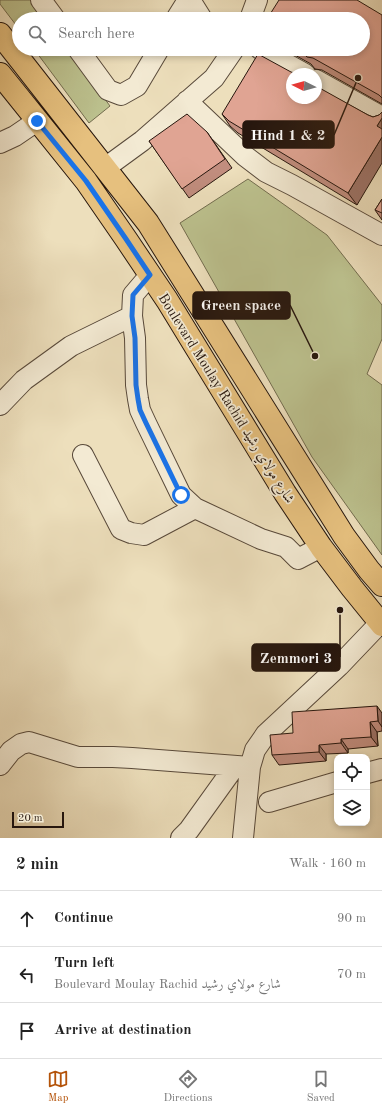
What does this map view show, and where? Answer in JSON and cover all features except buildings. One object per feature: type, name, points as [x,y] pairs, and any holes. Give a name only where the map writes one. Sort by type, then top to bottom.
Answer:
[{"type":"main road","name":"Boulevard Moulay Rachid شارع مولاي رشيد","points":[[0,34],[12,49]]},
{"type":"main road","name":"Boulevard Moulay Rachid شارع مولاي رشيد","points":[[17,56],[148,223],[344,536],[382,585]]},
{"type":"main road","name":"Boulevard Moulay Rachid شارع مولاي رشيد","points":[[0,74],[86,181],[167,300],[321,547],[381,624]]},
{"type":"street","points":[[41,0],[50,12]]},
{"type":"street","points":[[181,12],[189,0],[197,12]]},
{"type":"street","points":[[253,12],[257,0]]},
{"type":"street","points":[[83,56],[108,90],[121,95],[137,86],[155,56]]},
{"type":"street","points":[[105,168],[142,141],[214,78],[225,56]]},
{"type":"street","points":[[273,56],[294,68]]},
{"type":"street","points":[[322,83],[382,117]]},
{"type":"street","points":[[187,101],[245,156],[266,172],[375,226]]},
{"type":"street","points":[[0,143],[15,136],[37,121]]},
{"type":"street","points":[[150,275],[133,295],[132,316],[135,338],[136,385],[140,410],[181,495],[195,508],[261,539],[286,547],[298,558],[321,547]]},
{"type":"street","points":[[0,405],[24,380],[71,346],[132,316]]},
{"type":"street","points":[[84,455],[121,529],[131,533],[144,535],[195,508]]},
{"type":"street","points":[[181,838],[242,767],[266,734],[339,666],[381,624]]},
{"type":"street","points":[[0,765],[12,750],[21,744],[29,742],[78,757],[132,758],[242,767]]},
{"type":"street","points":[[242,767],[242,838]]},
{"type":"street","points":[[370,772],[382,769]]},
{"type":"street","points":[[269,802],[334,783]]},
{"type":"green space","points":[[0,0],[32,0],[41,12],[12,12],[12,20],[0,4]]},
{"type":"green space","points":[[39,56],[73,56],[110,106],[89,123]]},
{"type":"green space","points":[[248,179],[327,235],[382,305],[382,339],[367,374],[382,385],[382,555],[312,457],[180,223]]},
{"type":"place","name":"Hind 1 & 2","points":[[358,78]]},
{"type":"place","name":"Green space","points":[[315,356]]},
{"type":"place","name":"Zemmori 3","points":[[340,610]]},
{"type":"route","points":[[37,121],[86,181],[150,275],[133,295],[132,316],[135,338],[136,385],[140,410],[181,495]]}]
